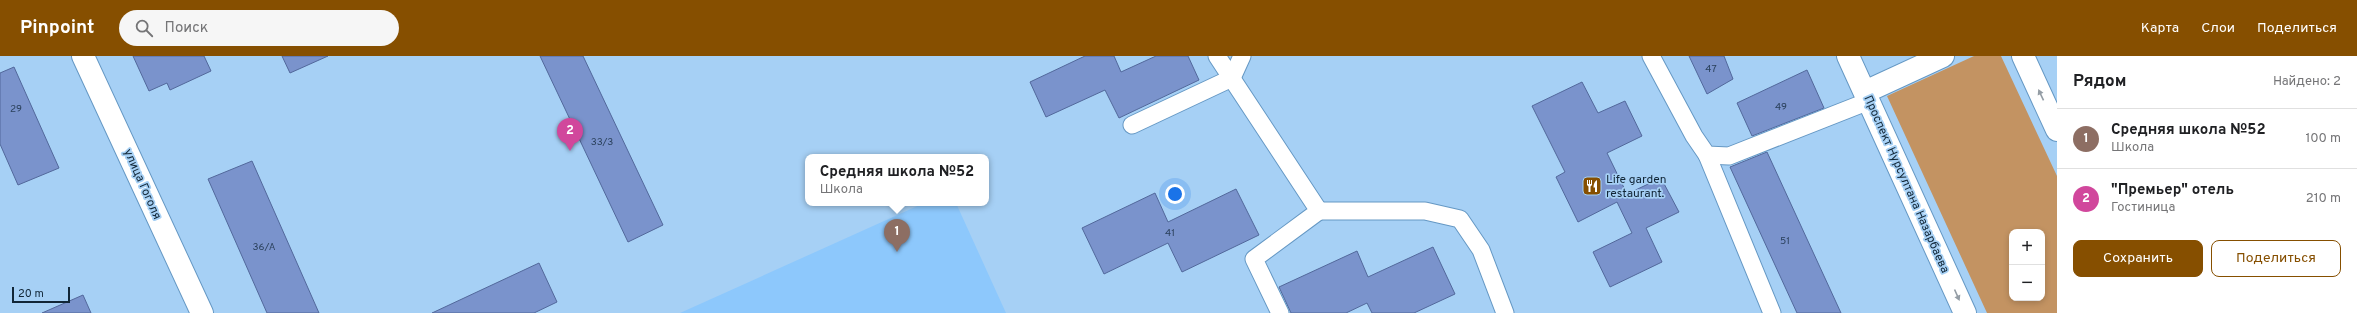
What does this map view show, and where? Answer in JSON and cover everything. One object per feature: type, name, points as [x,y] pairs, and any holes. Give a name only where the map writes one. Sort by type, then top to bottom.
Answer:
[{"type":"main road","name":"улица Гоголя","points":[[83,56],[202,313]]},
{"type":"main road","name":"Проспект Нурсултана Назарбаева","points":[[1848,56],[1965,313]]},
{"type":"main road","points":[[1867,96],[1942,56]]},
{"type":"main road","points":[[2023,56],[2057,130]]},
{"type":"street","points":[[1217,56],[1319,211]]},
{"type":"street","points":[[1132,125],[1232,78],[1242,56]]},
{"type":"street","points":[[1651,56],[1694,136],[1707,155],[1772,313]]},
{"type":"street","points":[[1707,155],[1729,156],[1867,96]]},
{"type":"street","points":[[1280,313],[1254,259],[1319,211],[1425,211],[1460,219],[1481,250],[1505,313]]},
{"type":"shaded area","points":[[1974,56],[2001,56],[2057,176],[2057,313],[1987,313],[1887,96]]},
{"type":"shaded area","points":[[917,206],[957,206],[1006,313],[680,313]]},
{"type":"building","points":[[133,56],[204,56],[211,71],[170,90],[167,83],[149,91]]},
{"type":"building","points":[[282,56],[328,56],[290,73]]},
{"type":"building","points":[[540,56],[583,56],[663,225],[628,242]]},
{"type":"building","points":[[1085,56],[1114,56],[1121,72],[1156,56],[1188,56],[1199,80],[1119,118],[1105,90],[1046,117],[1030,82]]},
{"type":"building","points":[[1689,56],[1724,56],[1733,79],[1707,94]]},
{"type":"building","points":[[14,67],[59,168],[18,185],[0,144],[0,73]]},
{"type":"building","points":[[1807,70],[1824,108],[1752,136],[1737,103]]},
{"type":"building","name":"Life garden restaurant.","points":[[1582,82],[1598,113],[1625,101],[1642,136],[1607,153],[1627,194],[1661,178],[1679,212],[1646,228],[1662,262],[1610,287],[1593,252],[1632,233],[1617,202],[1578,222],[1556,177],[1565,172],[1532,106]]},
{"type":"building","points":[[1767,152],[1841,313],[1797,313],[1730,167]]},
{"type":"building","points":[[252,161],[319,313],[267,313],[208,179]]},
{"type":"building","points":[[1236,189],[1259,235],[1182,272],[1168,243],[1104,274],[1082,228],[1155,193],[1168,222]]},
{"type":"building","points":[[1433,247],[1455,294],[1414,313],[1372,313],[1367,303],[1346,313],[1291,313],[1279,287],[1357,251],[1368,277]]},
{"type":"building","points":[[539,263],[557,302],[534,313],[432,313]]},
{"type":"building","points":[[83,295],[91,313],[42,313]]},
{"type":"place","name":"\"Премьер\" отель","points":[[570,151]]},
{"type":"place","name":"Life garden restaurant.","points":[[1592,186]]},
{"type":"place","name":"Средняя школа №52","points":[[897,252]]}]
